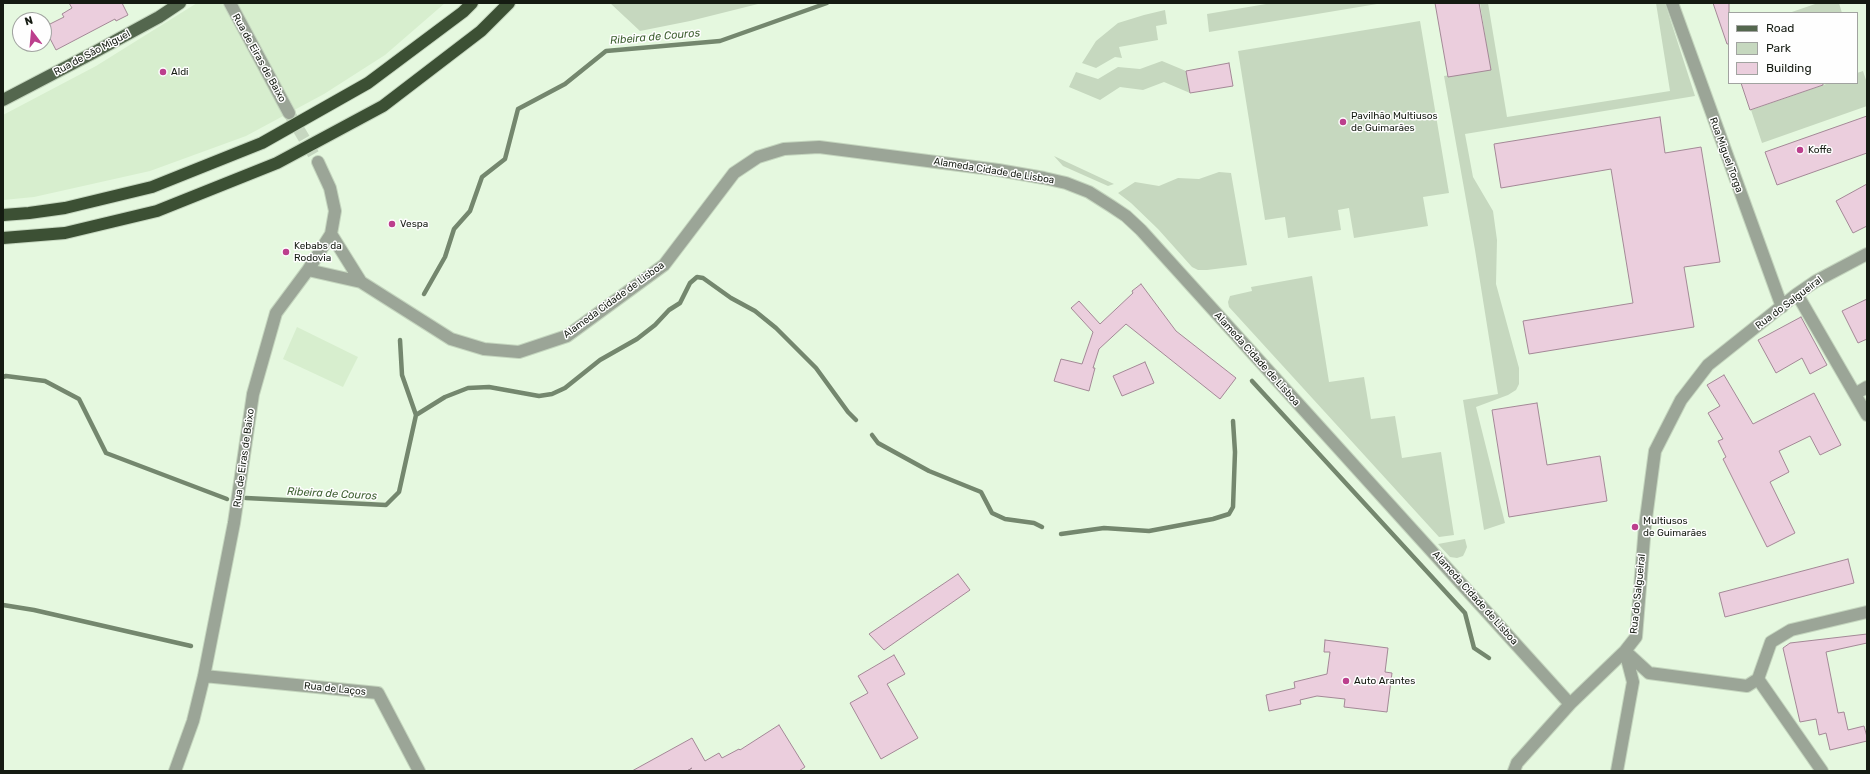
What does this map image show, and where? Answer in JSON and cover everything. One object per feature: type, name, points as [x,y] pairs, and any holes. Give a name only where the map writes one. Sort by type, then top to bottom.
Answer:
[{"type":"highway","points":[[3,215],[65,208],[152,187],[262,144],[368,83],[463,12],[472,3]]},
{"type":"highway","points":[[3,238],[65,233],[157,211],[277,163],[383,106],[481,30],[509,3]]},
{"type":"main road","name":"Rua de São Miguel","points":[[3,100],[160,17],[180,3]]},
{"type":"street","name":"Rua de Eiras de Baixo","points":[[230,3],[289,113]]},
{"type":"street","name":"Rua Miguel Torga","points":[[1672,3],[1782,308]]},
{"type":"street","name":"Alameda Cidade de Lisboa","points":[[308,270],[361,282],[451,339],[484,349],[519,352],[567,336],[664,265],[734,173],[758,157],[784,149],[819,147],[998,170],[1066,183],[1089,192],[1126,216],[1140,230],[1570,704]]},
{"type":"street","name":"Rua de Eiras de Baixo","points":[[175,771],[193,721],[204,676],[234,523],[252,394],[276,313],[308,270],[331,234],[335,211],[330,188],[318,162]]},
{"type":"street","name":"Alameda Cidade de Lisboa","points":[[331,234],[361,282]]},
{"type":"street","name":"Rua do Salgueiral","points":[[1514,771],[1517,763],[1570,704],[1625,651],[1636,637],[1644,534],[1655,451],[1681,400],[1708,366],[1798,294],[1816,281],[1867,254]]},
{"type":"street","points":[[1798,294],[1867,415]]},
{"type":"street","points":[[1855,394],[1867,387]]},
{"type":"street","points":[[1625,651],[1649,674],[1747,686],[1758,679],[1771,642],[1791,630],[1867,612]]},
{"type":"street","points":[[1617,771],[1633,682],[1625,651]]},
{"type":"street","name":"Rua de Laços","points":[[204,676],[378,693],[419,771]]},
{"type":"street","points":[[1758,679],[1822,771]]},
{"type":"shaded area","points":[[197,3],[445,3],[385,55],[324,94],[246,136],[150,171],[34,197],[3,200],[3,115],[96,66]]},
{"type":"shaded area","points":[[297,327],[358,357],[343,387],[283,359]]},
{"type":"green space","points":[[610,3],[762,3],[690,21],[640,31]]},
{"type":"green space","points":[[1272,3],[1383,3],[1209,32],[1207,14]]},
{"type":"green space","points":[[1480,3],[1488,3],[1507,117],[1670,91],[1656,3],[1665,3],[1695,96],[1465,134],[1473,177],[1493,211],[1497,240],[1496,284],[1519,368],[1519,384],[1516,390],[1508,395],[1476,407],[1505,523],[1484,530],[1463,400],[1498,394],[1475,250],[1444,76],[1490,69]]},
{"type":"green space","points":[[1818,3],[1839,3],[1842,12],[1792,12]]},
{"type":"green space","points":[[1165,10],[1167,24],[1156,26],[1158,40],[1119,47],[1122,58],[1115,57],[1096,68],[1082,63],[1096,41],[1118,23]]},
{"type":"green space","name":"Pavilhão Multiusos de Guimarães","points":[[1420,21],[1449,193],[1423,197],[1428,226],[1354,238],[1349,208],[1338,210],[1341,230],[1288,238],[1285,217],[1265,220],[1238,51]]},
{"type":"green space","points":[[1162,61],[1186,71],[1190,93],[1164,82],[1143,90],[1120,87],[1100,100],[1069,87],[1076,72],[1098,79],[1118,67],[1140,69]]},
{"type":"green space","points":[[1863,71],[1867,83],[1867,106],[1762,143],[1751,110],[1826,84],[1858,84],[1858,73]]},
{"type":"green space","points":[[1054,156],[1114,184],[1108,186],[1063,166]]},
{"type":"green space","points":[[1219,172],[1231,173],[1247,265],[1207,270],[1198,270],[1192,267],[1158,229],[1131,203],[1118,193],[1135,182],[1159,186],[1178,178],[1199,179]]},
{"type":"green space","points":[[1312,276],[1329,382],[1364,377],[1371,419],[1395,416],[1402,458],[1441,452],[1454,535],[1439,537],[1229,307],[1228,302],[1230,296],[1252,291],[1251,287]]},
{"type":"green space","points":[[1465,539],[1467,547],[1465,552],[1463,556],[1457,558],[1450,557],[1438,544]]},
{"type":"building","points":[[69,3],[122,3],[128,15],[116,21],[115,19],[56,50],[52,42],[52,23],[64,17],[62,14],[72,8]]},
{"type":"building","points":[[1435,3],[1479,3],[1491,70],[1448,77]]},
{"type":"building","points":[[1713,3],[1729,3],[1727,44]]},
{"type":"building","points":[[1229,63],[1233,86],[1190,93],[1186,71]]},
{"type":"building","points":[[1741,84],[1823,84],[1823,85],[1750,110]]},
{"type":"building","points":[[1867,116],[1867,153],[1777,185],[1765,152]]},
{"type":"building","points":[[1660,117],[1665,153],[1701,147],[1720,262],[1684,267],[1694,327],[1529,354],[1523,321],[1633,303],[1611,169],[1501,188],[1494,144]]},
{"type":"building","points":[[1867,184],[1867,226],[1853,233],[1836,201]]},
{"type":"building","points":[[1141,284],[1176,331],[1236,378],[1220,399],[1126,324],[1099,349],[1093,368],[1095,368],[1089,391],[1054,381],[1061,359],[1082,364],[1093,332],[1071,308],[1079,301],[1100,324],[1133,293],[1132,291]]},
{"type":"building","points":[[1867,299],[1867,339],[1858,343],[1842,311]]},
{"type":"building","points":[[1801,317],[1827,365],[1810,374],[1802,358],[1776,373],[1758,340]]},
{"type":"building","points":[[1145,362],[1154,383],[1122,396],[1113,376]]},
{"type":"building","points":[[1724,375],[1753,424],[1814,393],[1841,445],[1820,455],[1810,436],[1779,451],[1789,472],[1770,482],[1795,533],[1767,547],[1723,459],[1726,457],[1718,441],[1723,439],[1708,413],[1720,406],[1707,385]]},
{"type":"building","points":[[1537,403],[1547,465],[1600,456],[1607,501],[1509,517],[1492,410]]},
{"type":"building","points":[[1848,559],[1854,583],[1725,617],[1719,593]]},
{"type":"building","points":[[958,574],[970,590],[884,650],[869,634]]},
{"type":"building","points":[[1867,634],[1867,643],[1826,652],[1838,713],[1844,712],[1848,730],[1864,726],[1867,737],[1867,741],[1830,750],[1826,733],[1819,735],[1816,719],[1800,722],[1783,648],[1790,643]]},
{"type":"building","points":[[1325,640],[1388,648],[1385,672],[1392,673],[1387,712],[1344,707],[1345,699],[1317,696],[1300,700],[1301,704],[1269,711],[1266,695],[1295,688],[1294,682],[1327,674],[1330,652],[1324,652]]},
{"type":"building","points":[[894,655],[905,674],[887,684],[918,738],[881,759],[850,703],[868,693],[858,676]]},
{"type":"building","points":[[779,725],[805,767],[799,771],[632,771],[692,738],[705,761],[719,753],[722,758],[739,749],[740,750]]},
{"type":"waterway","name":"Ribeira de Couros","points":[[424,294],[445,257],[454,229],[470,211],[482,177],[505,159],[518,109],[565,84],[606,51],[720,41],[827,3]]},
{"type":"waterway","points":[[416,415],[445,397],[468,388],[489,387],[539,396],[552,394],[565,388],[600,360],[637,339],[655,325],[669,310],[680,303],[690,283],[697,277],[703,278],[731,298],[755,311],[776,328],[816,368],[848,412],[856,420]]},
{"type":"waterway","name":"Ribeira de Couros","points":[[246,498],[386,505],[399,492],[416,415],[402,375],[400,340]]},
{"type":"waterway","name":"Ribeira de Couros","points":[[3,377],[6,376],[45,381],[79,399],[106,453],[227,499]]},
{"type":"waterway","points":[[1252,381],[1465,613],[1474,648],[1489,658]]},
{"type":"waterway","points":[[1061,534],[1104,528],[1149,531],[1213,519],[1229,514],[1233,507],[1235,452],[1233,421]]},
{"type":"waterway","points":[[872,435],[878,443],[929,471],[981,492],[992,513],[1005,519],[1034,523],[1042,527]]},
{"type":"waterway","points":[[3,605],[34,610],[191,646]]},
{"type":"tunnel","points":[[289,113],[318,162]]},
{"type":"place","name":"Aldi","points":[[163,72]]},
{"type":"place","name":"Pavilhão Multiusos de Guimarães","points":[[1343,122]]},
{"type":"place","name":"Koffe","points":[[1800,150]]},
{"type":"place","name":"Vespa","points":[[392,224]]},
{"type":"place","name":"Kebabs da Rodovia","points":[[286,252]]},
{"type":"place","name":"Multiusos de Guimarães","points":[[1635,527]]},
{"type":"place","name":"Auto Arantes","points":[[1346,681]]}]
